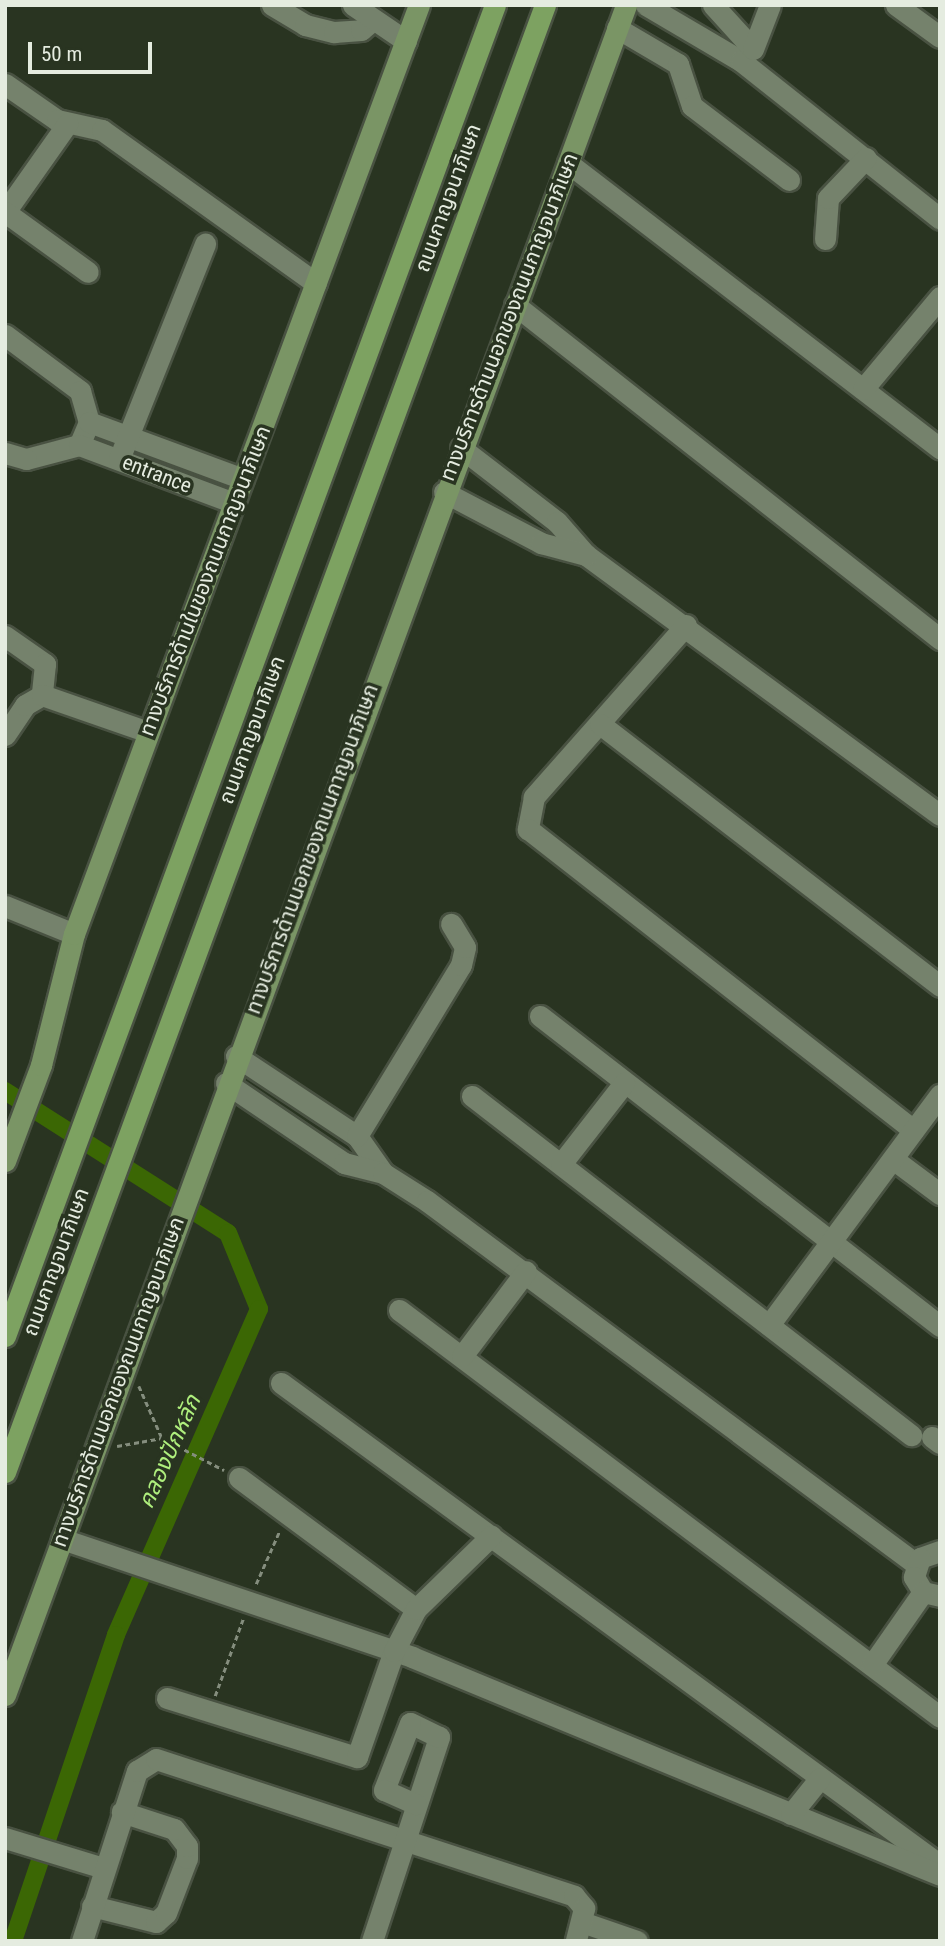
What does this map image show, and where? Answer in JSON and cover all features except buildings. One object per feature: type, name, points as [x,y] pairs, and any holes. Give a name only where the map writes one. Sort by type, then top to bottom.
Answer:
[{"type":"highway","name":"ถนนกาญจนาภิเษก","points":[[5,1336],[495,5]]},
{"type":"highway","name":"ถนนกาญจนาภิเษก","points":[[5,1472],[545,5]]},
{"type":"main road","name":"ทางบริการด้านในของถนนกาญจนาภิเษก","points":[[7,1158],[41,1065],[74,934],[419,5]]},
{"type":"main road","name":"ทางบริการด้านนอกของถนนกาญจนาภิเษก","points":[[5,1695],[166,1244],[626,5]]},
{"type":"street","points":[[272,5],[305,26],[334,32],[361,30],[373,20]]},
{"type":"street","points":[[353,5],[406,41]]},
{"type":"street","points":[[646,5],[741,61],[940,219]]},
{"type":"street","points":[[713,5],[753,49],[770,5]]},
{"type":"street","points":[[897,5],[940,37]]},
{"type":"street","points":[[617,27],[678,64],[692,106],[789,180]]},
{"type":"street","points":[[5,84],[67,124],[102,130],[316,283]]},
{"type":"street","points":[[67,124],[5,212],[88,272]]},
{"type":"street","points":[[825,239],[828,198],[866,158]]},
{"type":"street","points":[[568,163],[940,448]]},
{"type":"street","points":[[119,459],[205,244]]},
{"type":"street","points":[[863,389],[940,297]]},
{"type":"street","points":[[515,305],[940,639]]},
{"type":"street","points":[[5,335],[80,391],[89,422],[79,445],[26,459],[5,453]]},
{"type":"street","points":[[89,422],[243,479]]},
{"type":"street","name":"entrance","points":[[79,445],[234,502]]},
{"type":"street","points":[[461,448],[557,522],[586,555],[686,625],[940,814]]},
{"type":"street","points":[[444,492],[541,543],[586,555]]},
{"type":"street","points":[[686,625],[534,797],[526,819],[532,835],[913,1130]]},
{"type":"street","points":[[5,636],[45,664],[42,695]]},
{"type":"street","points":[[5,735],[25,705],[42,695],[148,732]]},
{"type":"street","points":[[600,724],[940,986]]},
{"type":"street","points":[[5,905],[74,934]]},
{"type":"street","points":[[357,1136],[461,965],[466,947],[451,924]]},
{"type":"street","points":[[540,1016],[940,1326]]},
{"type":"street","points":[[236,1056],[357,1136],[383,1173]]},
{"type":"street","points":[[226,1083],[344,1163],[383,1173],[526,1270],[916,1564]]},
{"type":"street","points":[[561,1164],[624,1083]]},
{"type":"street","points":[[769,1325],[940,1095]]},
{"type":"street","points":[[472,1096],[769,1325],[928,1438]]},
{"type":"street","points":[[310,1140],[325,1116]]},
{"type":"street","points":[[892,1158],[940,1194]]},
{"type":"street","points":[[462,1356],[526,1270]]},
{"type":"street","points":[[399,1310],[940,1717]]},
{"type":"street","points":[[281,1383],[940,1865]]},
{"type":"street","points":[[239,1478],[416,1609]]},
{"type":"street","points":[[167,1698],[357,1757],[394,1651],[416,1609],[491,1536]]},
{"type":"street","points":[[61,1539],[394,1651],[940,1875]]},
{"type":"street","points":[[916,1564],[940,1551]]},
{"type":"street","points":[[872,1665],[932,1594],[914,1577],[916,1564]]},
{"type":"street","points":[[82,1941],[103,1868],[137,1771],[165,1759],[574,1896],[584,1908],[579,1931],[627,1939]]},
{"type":"street","points":[[792,1814],[820,1777]]},
{"type":"street","points":[[372,1941],[416,1804]]},
{"type":"street","points":[[92,1906],[156,1922],[166,1913],[187,1858],[187,1846],[174,1829],[122,1812]]},
{"type":"street","points":[[5,1838],[103,1868]]},
{"type":"path","points":[[126,1357],[162,1438]]},
{"type":"path","points":[[92,1451],[162,1438],[239,1478]]},
{"type":"path","points":[[210,1712],[249,1602],[287,1513]]},
{"type":"waterway","name":"คลองปักหลัก","points":[[5,1091],[228,1233],[259,1309],[116,1635],[13,1941]]}]
